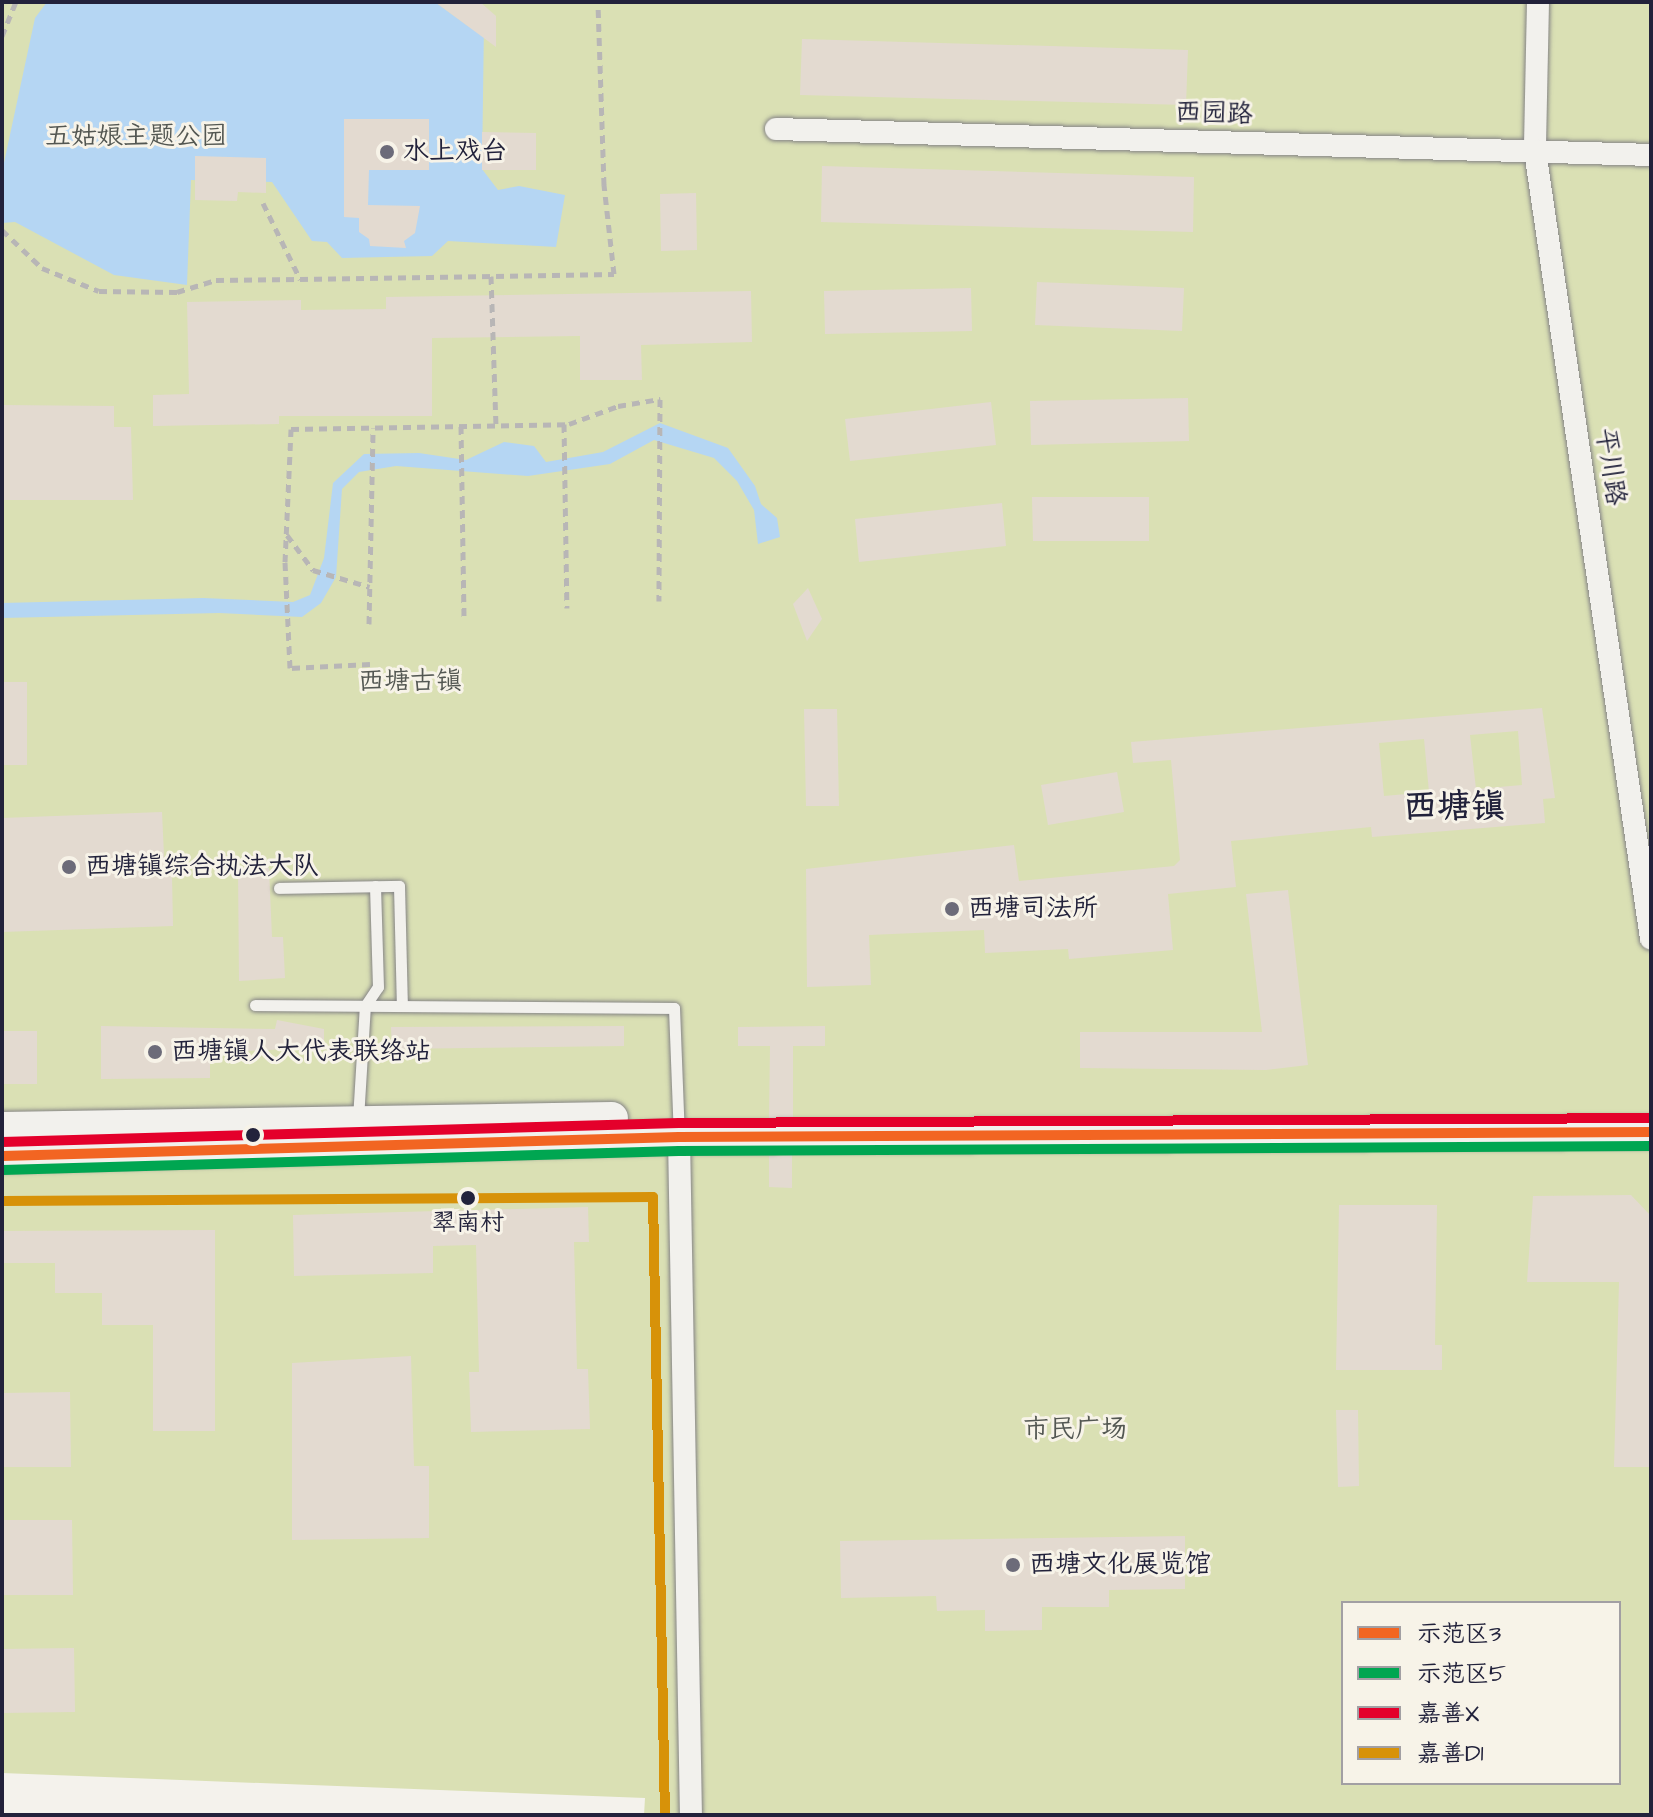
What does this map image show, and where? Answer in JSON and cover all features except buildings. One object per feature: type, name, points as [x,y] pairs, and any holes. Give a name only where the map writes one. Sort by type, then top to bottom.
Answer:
[{"type":"main road","points":[[2,1156],[679,1127],[1651,1111]]},
{"type":"main road","points":[[2,1128],[358,1120],[679,1127],[1651,1132]]},
{"type":"street","name":"平川路","points":[[1538,2],[1535,151],[1651,938]]},
{"type":"street","name":"西园路","points":[[776,129],[1651,155]]},
{"type":"street","points":[[679,1127],[691,1815]]},
{"type":"lane","points":[[358,1120],[365,1006],[378,987],[375,886]]},
{"type":"lane","points":[[279,888],[399,886],[402,1006]]},
{"type":"lane","points":[[255,1005],[674,1008],[679,1127]]},
{"type":"path","points":[[2,36],[16,2]]},
{"type":"path","points":[[2,230],[11,244],[42,268],[99,291],[177,292],[216,280],[614,274],[604,185],[598,2]]},
{"type":"path","points":[[263,203],[300,279]]},
{"type":"path","points":[[491,276],[496,425]]},
{"type":"path","points":[[370,664],[290,668],[286,534],[291,429],[564,424],[660,399],[659,601]]},
{"type":"path","points":[[564,424],[567,608]]},
{"type":"path","points":[[461,426],[464,617]]},
{"type":"path","points":[[369,624],[373,428]]},
{"type":"path","points":[[286,534],[313,570],[340,581],[370,587]]},
{"type":"green space","points":[[2,2],[1651,2],[1651,1815],[644,1815],[645,1798],[2,1773]]},
{"type":"water","points":[[47,2],[435,2],[468,26],[484,23],[482,169],[498,190],[519,186],[565,195],[556,247],[448,241],[432,256],[342,258],[327,242],[312,241],[272,182],[191,180],[187,285],[114,275],[15,222],[2,223],[2,172],[35,18]]},
{"type":"water","points":[[660,423],[728,448],[755,486],[761,504],[777,518],[780,537],[758,544],[754,510],[737,481],[714,458],[654,440],[610,464],[528,476],[396,466],[359,472],[342,489],[336,577],[321,603],[302,617],[219,613],[2,618],[2,603],[203,598],[293,602],[310,595],[324,558],[333,483],[364,454],[419,453],[466,460],[504,442],[534,446],[546,462],[603,452]]},
{"type":"transit line","name":"嘉善X","points":[[2,1142],[679,1123],[1651,1118]]},
{"type":"transit line","name":"示范区3","points":[[2,1156],[679,1137],[1651,1132]]},
{"type":"transit line","name":"示范区5","points":[[2,1170],[679,1151],[1651,1146]]},
{"type":"transit line","name":"嘉善D1","points":[[2,1201],[653,1197],[665,1815]]},
{"type":"place","name":"水上戏台","points":[[387,152]]},
{"type":"place","name":"西塘镇综合执法大队","points":[[69,867]]},
{"type":"place","name":"西塘司法所","points":[[952,909]]},
{"type":"place","name":"西塘镇人大代表联络站","points":[[155,1052]]},
{"type":"place","name":"翠南村","points":[[468,1198]]},
{"type":"place","name":"西塘文化展览馆","points":[[1013,1565]]},
{"type":"district","name":"西塘镇","points":[[1454,808]]},
{"type":"park label","name":"五姑娘主题公园","points":[[136,137]]},
{"type":"park label","name":"西塘古镇","points":[[410,682]]},
{"type":"park label","name":"市民广场","points":[[1075,1430]]}]
